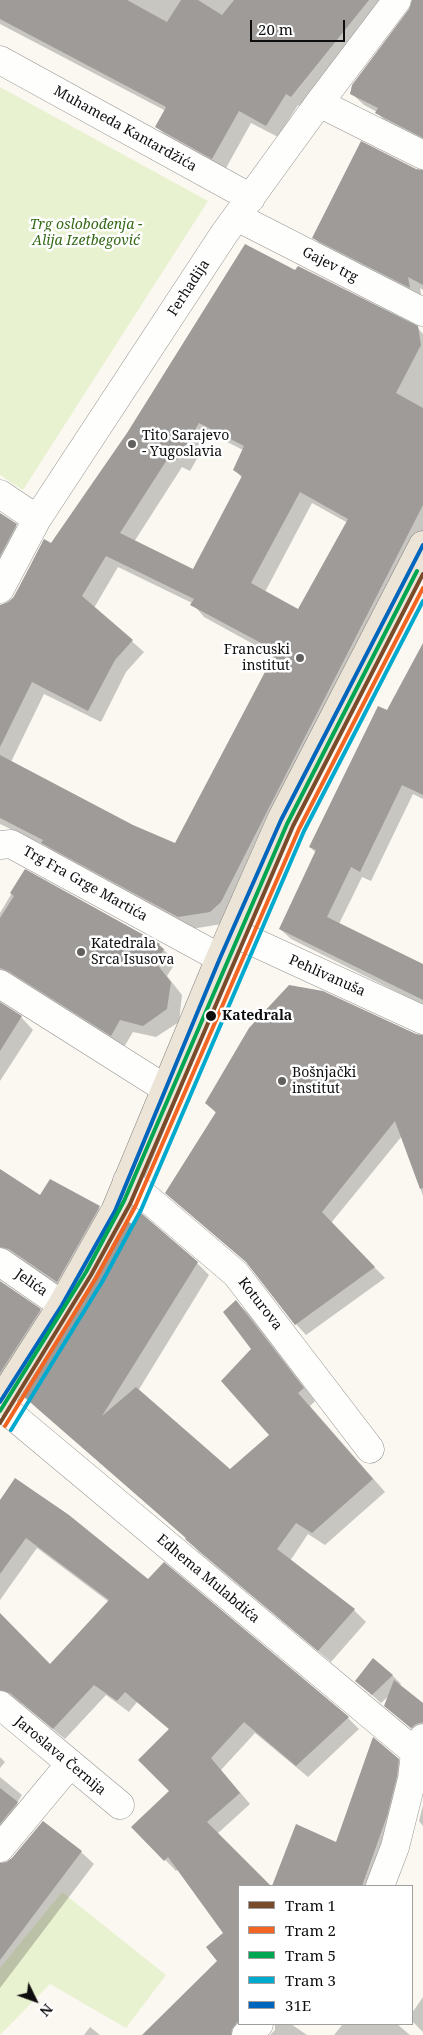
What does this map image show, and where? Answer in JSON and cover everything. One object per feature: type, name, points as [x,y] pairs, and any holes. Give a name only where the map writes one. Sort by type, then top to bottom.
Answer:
[{"type":"main road","points":[[0,1404],[62,1304],[116,1211],[220,958],[281,820],[423,545]]},
{"type":"street","name":"Ferhadija","points":[[0,590],[37,520],[244,207],[396,0]]},
{"type":"street","name":"Muhameda Kantardžića","points":[[0,60],[244,207]]},
{"type":"street","points":[[319,103],[423,154]]},
{"type":"street","name":"Gajev trg","points":[[244,207],[423,312]]},
{"type":"street","points":[[0,494],[37,520]]},
{"type":"street","name":"Trg Fra Grge Martića","points":[[0,845],[12,844],[220,958]]},
{"type":"street","name":"Pehlivanuša","points":[[232,932],[423,1020]]},
{"type":"street","points":[[0,984],[166,1089]]},
{"type":"street","name":"Koturova","points":[[127,1181],[236,1274],[370,1449]]},
{"type":"street","name":"Jelića","points":[[0,1262],[62,1304]]},
{"type":"street","name":"Edhema Mulabdića","points":[[0,1404],[419,1745]]},
{"type":"street","name":"Jaroslava Černija","points":[[0,1706],[120,1805]]},
{"type":"street","points":[[380,1885],[395,1847],[419,1745]]},
{"type":"street","points":[[0,1848],[70,1764]]},
{"type":"street","points":[[246,2035],[258,2025]]},
{"type":"green space","name":"Trg oslobođenja - Alija Izetbegović","points":[[0,87],[208,201],[23,490],[0,475]]},
{"type":"green space","points":[[62,1892],[166,1975],[126,2028],[50,1984],[0,2035],[0,1968]]},
{"type":"building","points":[[0,0],[127,0],[167,22],[181,0],[198,0],[222,15],[234,0],[369,0],[291,97],[286,94],[266,126],[239,111],[212,159],[155,127],[166,107],[0,19]]},
{"type":"building","points":[[412,0],[423,0],[423,138],[375,113],[378,108],[350,94],[352,85],[409,9]]},
{"type":"building","points":[[361,141],[416,169],[423,170],[423,285],[408,277],[410,288],[312,238]]},
{"type":"building","points":[[245,244],[295,270],[298,266],[418,326],[421,345],[396,393],[423,408],[423,505],[221,902],[210,912],[178,917],[41,843],[43,840],[0,818],[0,755],[133,825],[175,843],[276,651],[190,605],[194,599],[106,556],[82,596],[133,640],[115,660],[88,711],[32,682],[0,747],[0,605],[14,597],[44,539],[51,543],[127,433]],"holes":[[[199,423],[244,446],[233,470],[242,476],[193,569],[120,533],[170,455],[177,460]],[[300,492],[348,519],[298,609],[251,583]]]},
{"type":"building","points":[[0,513],[17,524],[0,556]]},
{"type":"building","points":[[423,643],[423,795],[402,785],[360,872],[351,867],[327,917],[423,964],[423,1000],[279,929],[316,850],[309,847],[378,706],[387,710]]},
{"type":"building","name":"Katedrala Srca Isusova","points":[[25,869],[160,944],[164,949],[156,963],[171,982],[167,1009],[143,1026],[120,1020],[111,1036],[8,971],[0,968],[0,918],[14,896],[10,893]]},
{"type":"building","points":[[289,985],[323,991],[416,1034],[423,1035],[423,1188],[420,1189],[395,1121],[322,1212],[375,1267],[295,1325],[246,1262],[165,1193],[216,1112],[205,1103],[249,1028]]},
{"type":"building","points":[[0,1002],[22,1016],[0,1051]]},
{"type":"building","points":[[0,1169],[40,1195],[50,1179],[100,1206],[57,1282],[9,1249],[0,1247]]},
{"type":"building","points":[[141,1213],[198,1262],[102,1416],[136,1387],[230,1469],[269,1435],[221,1381],[251,1349],[223,1312],[236,1300],[304,1388],[298,1393],[373,1479],[312,1533],[296,1523],[277,1549],[355,1609],[318,1651],[185,1539],[23,1396],[76,1313],[127,1221],[134,1225]]},
{"type":"building","points":[[0,1281],[41,1309],[0,1373]]},
{"type":"building","points":[[15,1478],[69,1515],[148,1579],[164,1562],[349,1717],[296,1766],[244,1722],[211,1758],[240,1793],[207,1822],[270,1885],[238,1885],[238,2021],[232,2029],[231,2035],[142,2035],[217,1961],[206,1947],[223,1933],[168,1857],[164,1861],[131,1827],[169,1791],[138,1760],[169,1729],[125,1692],[117,1701],[94,1685],[53,1729],[10,1693],[0,1690],[0,1613],[50,1664],[109,1600],[26,1538],[0,1574],[0,1500]]},
{"type":"building","points":[[373,1658],[393,1675],[372,1695],[355,1681]]},
{"type":"building","points":[[394,1680],[423,1703],[423,1722],[411,1728],[384,1706]]},
{"type":"building","points":[[373,1737],[399,1759],[397,1776],[387,1816],[362,1885],[272,1885],[296,1824],[336,1842]]},
{"type":"building","points":[[0,1788],[18,1802],[0,1824]]},
{"type":"building","points":[[43,1821],[82,1851],[0,1960],[0,1863],[12,1858]]},
{"type":"tram line","name":"5","points":[[0,1411],[86,1272],[124,1201],[287,824],[417,571]]},
{"type":"tram line","name":"1","points":[[0,1423],[91,1275],[130,1204],[293,826],[423,574]]},
{"type":"tram line","name":"2","points":[[5,1426],[96,1278],[135,1207],[299,829],[423,588]]},
{"type":"tram line","name":"3","points":[[11,1430],[102,1282],[141,1210],[304,831],[423,601]]},
{"type":"transit line","name":"31E","points":[[0,1402],[62,1305],[115,1211],[220,958],[281,820],[423,545]]},
{"type":"place","name":"Tito Sarajevo - Yugoslavia","points":[[132,444]]},
{"type":"place","name":"Francuski institut","points":[[300,658]]},
{"type":"place","name":"Katedrala Srca Isusova","points":[[81,952]]},
{"type":"place","name":"Katedrala","points":[[211,1016]]},
{"type":"place","name":"Bošnjački institut","points":[[282,1081]]}]
